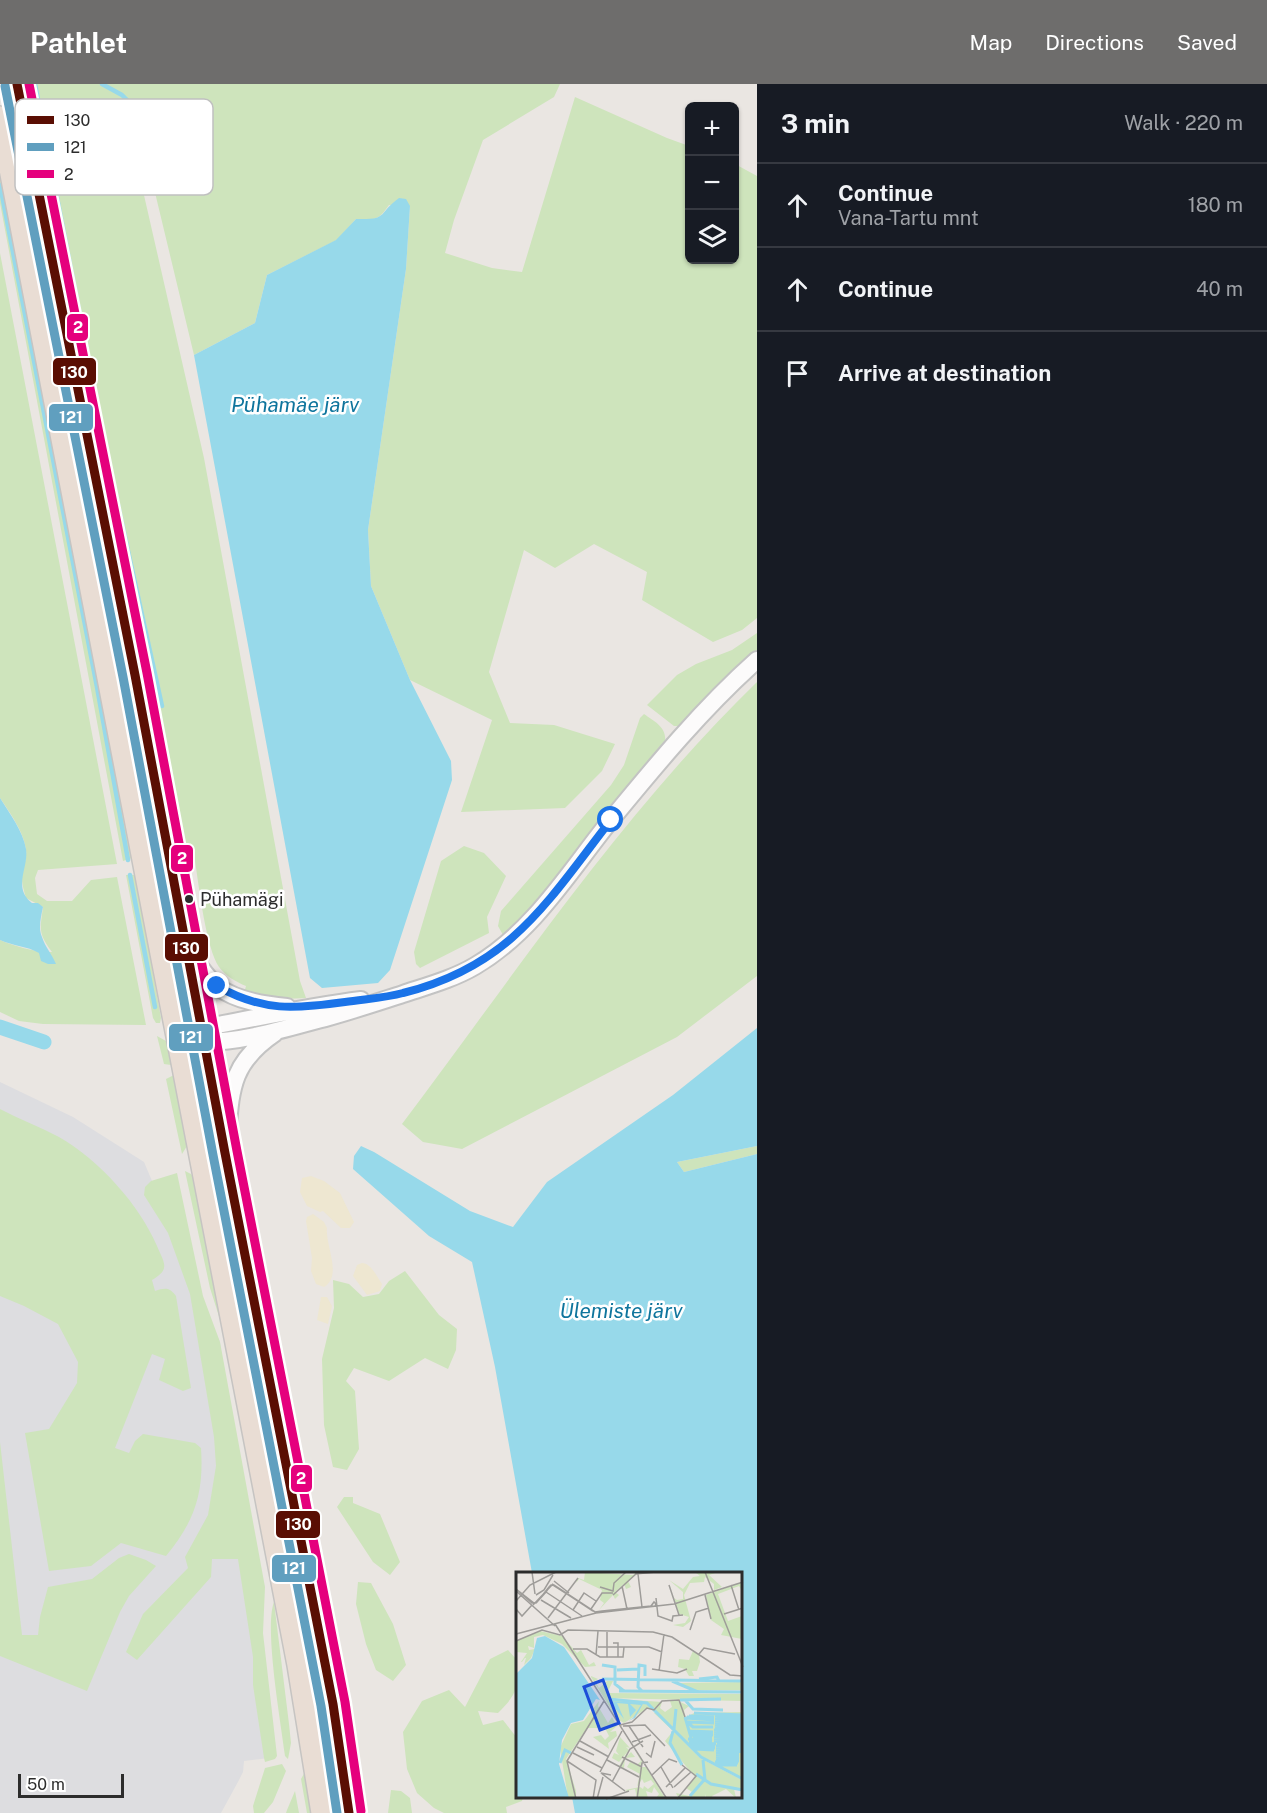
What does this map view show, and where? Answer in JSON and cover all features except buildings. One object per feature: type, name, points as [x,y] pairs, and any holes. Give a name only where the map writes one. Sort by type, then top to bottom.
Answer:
[{"type":"highway","points":[[17,84],[20,99]]},
{"type":"highway","points":[[0,117],[298,1665],[322,1813]]},
{"type":"highway","points":[[39,195],[135,675],[225,1153],[333,1704],[349,1813]]},
{"type":"street","points":[[203,1035],[231,1039],[282,1029],[348,1012],[459,975],[476,966],[506,945],[524,928],[686,732],[723,690],[757,660]]},
{"type":"street","points":[[187,949],[217,986],[232,995],[274,1006],[297,1008]]},
{"type":"street","points":[[177,1039],[203,1035],[297,1008],[402,994]]},
{"type":"street","points":[[225,1153],[231,1093],[237,1072],[256,1047],[282,1029]]},
{"type":"shaded area","points":[[0,1082],[73,1117],[144,1162],[220,1342],[270,1758],[244,1761],[243,1772],[221,1813],[0,1813]]},
{"type":"green space","points":[[28,84],[560,84],[554,97],[483,140],[454,220],[445,253],[492,268],[522,272],[575,97],[685,145],[685,264],[739,264],[739,166],[757,176],[757,618],[742,630],[713,642],[642,600],[647,572],[594,544],[555,568],[524,550],[489,672],[510,723],[554,725],[615,744],[602,771],[565,808],[461,812],[492,720],[410,680],[371,586],[368,530],[406,269],[410,206],[389,205],[376,218],[356,219],[337,240],[267,275],[255,323],[194,355],[156,195],[213,195],[213,99],[31,99]]},
{"type":"green space","points":[[0,171],[132,858],[123,861],[0,203]]},
{"type":"green space","points":[[50,195],[144,195],[204,458],[300,981],[306,998],[285,999],[244,993],[246,986],[231,978],[219,967],[210,946],[195,861],[187,862]]},
{"type":"green space","points":[[0,253],[117,864],[38,870],[35,878],[37,894],[47,901],[72,901],[91,880],[117,877],[146,1025],[43,1024],[19,1021],[0,1012],[0,940],[26,949],[52,952],[41,931],[43,907],[26,898],[22,880],[26,853],[25,843],[16,823],[0,798]]},
{"type":"green space","points":[[757,633],[757,650],[678,726],[674,726],[647,705],[677,675],[696,664],[732,650]]},
{"type":"green space","points":[[757,682],[757,976],[677,1037],[462,1149],[423,1142],[402,1124],[528,953],[615,840],[660,785]]},
{"type":"green space","points":[[644,714],[662,729],[665,742],[534,905],[503,935],[498,926],[501,911],[611,785],[624,765],[640,718]]},
{"type":"green space","points":[[464,846],[484,853],[506,876],[487,917],[489,933],[420,968],[416,964],[414,952],[441,861]]},
{"type":"green space","points":[[126,875],[134,875],[136,878],[161,1018],[160,1023],[156,1023],[153,1018]]},
{"type":"green space","points":[[157,1036],[166,1041],[171,1065],[164,1064]]},
{"type":"green space","points":[[200,1071],[215,1149],[207,1150],[193,1072]]},
{"type":"green space","points":[[174,1075],[187,1146],[182,1154],[166,1079]]},
{"type":"green space","points":[[0,1109],[59,1137],[89,1158],[116,1184],[140,1214],[164,1261],[164,1269],[152,1280],[155,1291],[167,1289],[176,1296],[191,1388],[183,1391],[159,1380],[165,1359],[152,1354],[115,1448],[129,1453],[135,1441],[143,1434],[195,1443],[201,1448],[201,1479],[196,1506],[184,1531],[166,1556],[121,1543],[91,1566],[49,1571],[25,1433],[49,1429],[77,1383],[78,1362],[58,1324],[0,1296]]},
{"type":"green space","points":[[757,1146],[757,1154],[684,1172],[677,1162]]},
{"type":"green space","points":[[218,1162],[314,1652],[340,1813],[331,1813],[210,1163]]},
{"type":"green space","points":[[185,1171],[194,1179],[223,1329],[210,1288]]},
{"type":"green space","points":[[177,1173],[203,1296],[220,1342],[265,1587],[263,1633],[277,1756],[265,1762],[253,1685],[253,1657],[238,1559],[212,1559],[211,1577],[137,1660],[126,1652],[143,1614],[188,1568],[185,1557],[208,1515],[216,1466],[214,1437],[190,1294],[168,1233],[144,1195],[145,1187],[151,1181]]},
{"type":"green space","points":[[405,1271],[439,1315],[457,1329],[456,1350],[448,1369],[425,1358],[389,1381],[354,1368],[346,1381],[355,1391],[359,1449],[347,1470],[333,1467],[324,1425],[322,1359],[334,1308],[333,1280],[349,1284],[363,1297],[379,1294],[389,1281]]},
{"type":"green space","points":[[0,1442],[22,1635],[38,1635],[48,1587],[92,1579],[119,1558],[129,1554],[156,1566],[129,1596],[120,1612],[87,1691],[0,1656]]},
{"type":"green space","points":[[344,1497],[353,1497],[353,1503],[380,1514],[400,1562],[390,1575],[373,1562],[337,1507]]},
{"type":"green space","points":[[358,1582],[371,1583],[393,1624],[406,1665],[393,1681],[376,1670],[366,1644],[356,1604]]},
{"type":"green space","points":[[274,1602],[291,1743],[288,1759],[285,1756],[272,1653],[271,1615]]},
{"type":"green space","points":[[508,1650],[516,1659],[516,1687],[510,1700],[498,1713],[478,1711],[483,1725],[503,1720],[516,1737],[516,1798],[523,1798],[522,1801],[506,1807],[507,1813],[444,1813],[434,1808],[417,1793],[407,1769],[403,1732],[422,1701],[449,1690],[465,1707],[490,1659]]},
{"type":"green space","points":[[282,1764],[286,1771],[273,1802],[264,1813],[254,1813],[253,1806],[265,1768]]},
{"type":"green space","points":[[305,1772],[313,1813],[307,1813],[301,1779]]},
{"type":"green space","points":[[391,1790],[401,1791],[410,1798],[412,1813],[388,1813]]},
{"type":"green space","points":[[295,1791],[299,1813],[286,1813],[287,1810]]},
{"type":"sand","points":[[311,1176],[324,1181],[340,1193],[354,1222],[350,1228],[341,1228],[323,1211],[320,1212],[307,1206],[300,1192],[302,1178]]},
{"type":"sand","points":[[313,1214],[324,1222],[327,1228],[332,1260],[332,1276],[330,1282],[324,1287],[316,1284],[311,1271],[312,1258],[306,1221],[307,1217]]},
{"type":"sand","points":[[362,1263],[368,1265],[376,1274],[382,1284],[380,1291],[367,1295],[353,1276],[357,1265]]},
{"type":"sand","points":[[321,1297],[327,1297],[332,1306],[328,1324],[317,1320]]},
{"type":"water","name":"Pühamäe järv","points":[[399,198],[406,199],[410,206],[406,269],[368,530],[371,586],[410,680],[451,761],[452,780],[390,970],[378,983],[322,988],[310,978],[194,355],[255,323],[267,275],[336,240],[356,219],[382,215]]},
{"type":"water","points":[[0,798],[22,836],[26,849],[23,891],[32,903],[38,903],[43,907],[40,922],[41,934],[56,964],[41,961],[39,953],[25,947],[0,940]]},
{"type":"water","name":"Ülemiste järv","points":[[757,1028],[757,1146],[677,1162],[684,1172],[757,1154],[757,1813],[575,1813],[572,1798],[742,1798],[742,1572],[532,1572],[495,1367],[472,1262],[429,1236],[353,1169],[354,1156],[361,1146],[470,1211],[513,1227],[547,1182],[673,1095]]},
{"type":"waterway","points":[[35,84],[38,99]]},
{"type":"waterway","points":[[102,84],[126,99]]},
{"type":"waterway","points":[[0,185],[128,860]]},
{"type":"waterway","points":[[57,195],[107,455],[162,706]]},
{"type":"waterway","points":[[130,875],[155,1007]]},
{"type":"waterway","points":[[0,1027],[44,1042]]},
{"type":"transit line","name":"130","points":[[17,84],[20,99]]},
{"type":"transit line","name":"2","points":[[29,84],[32,99]]},
{"type":"transit line","name":"121","points":[[5,86],[15,136]]},
{"type":"transit line","name":"121","points":[[27,195],[123,677],[213,1155],[321,1706],[337,1813]]},
{"type":"transit line","name":"130","points":[[39,195],[135,675],[225,1153],[333,1704],[349,1813]]},
{"type":"transit line","name":"2","points":[[51,195],[147,673],[237,1151],[345,1702],[361,1811]]},
{"type":"place","name":"Pühamägi","points":[[189,899]]},
{"type":"route","points":[[217,986],[232,995],[250,1001],[297,1008],[402,994],[459,975],[506,945],[538,914],[611,820]]}]
